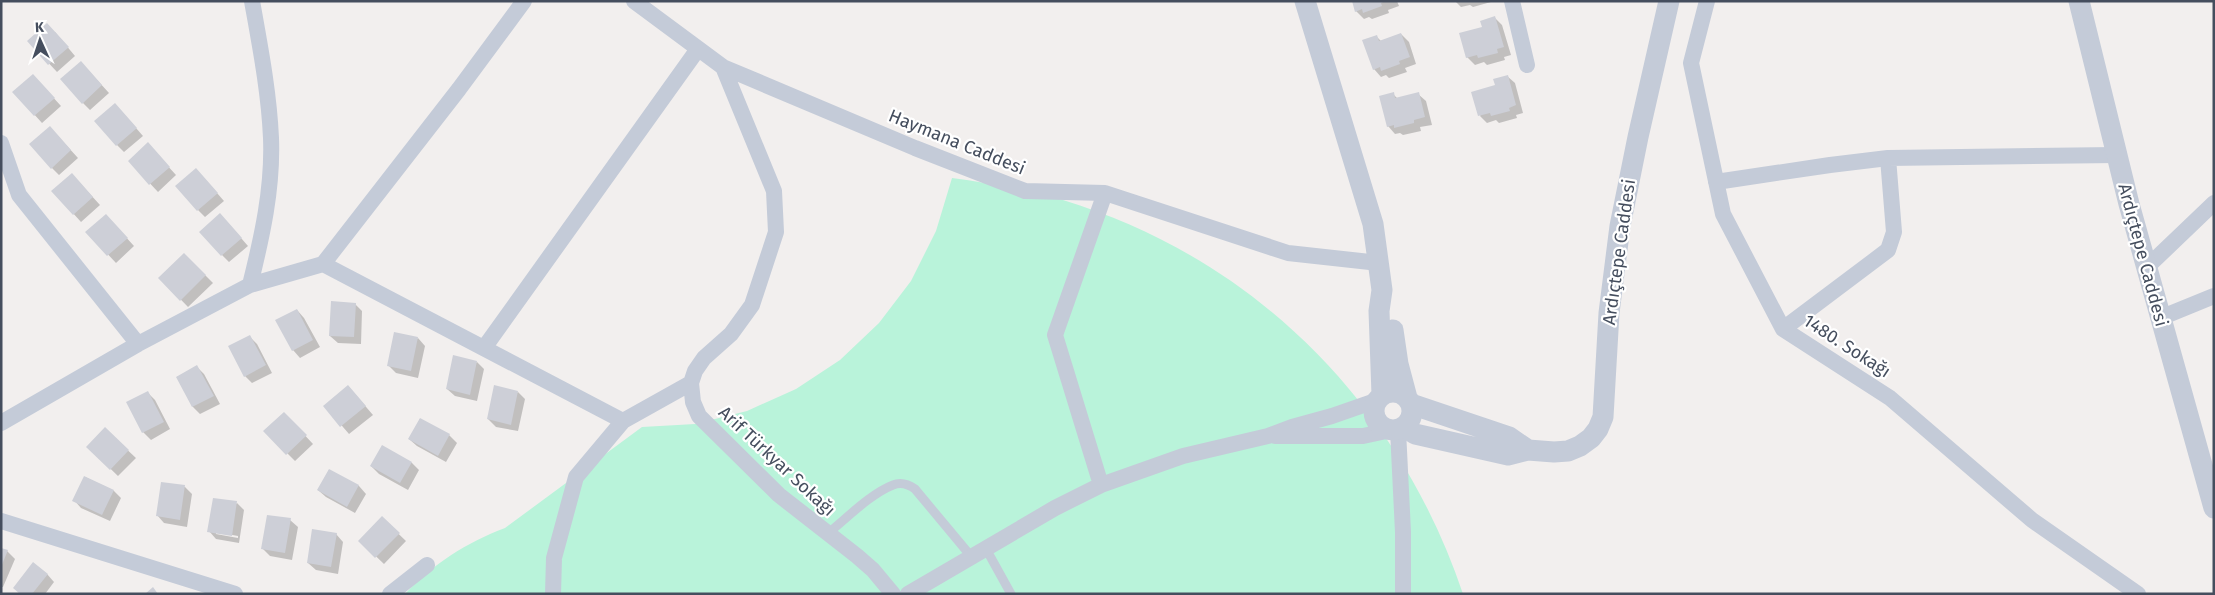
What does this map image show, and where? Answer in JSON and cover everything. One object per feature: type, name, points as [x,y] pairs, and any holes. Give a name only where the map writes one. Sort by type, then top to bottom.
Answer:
[{"type":"street","points":[[250,285],[267,207],[271,138],[261,51],[252,1]]},
{"type":"street","points":[[1,423],[138,344],[250,285],[323,264],[459,89],[524,1]]},
{"type":"street","name":"Haymana Caddesi","points":[[634,1],[722,67],[915,148],[1025,191],[1105,193],[1288,253],[1379,263]]},
{"type":"street","points":[[1268,436],[1363,436],[1398,429],[1412,417],[1398,364],[1390,312],[1382,290],[1373,224],[1305,1]]},
{"type":"street","points":[[1512,1],[1527,65]]},
{"type":"street","name":"Ardıçtepe Caddesi","points":[[1398,429],[1508,455],[1528,450],[1568,451],[1580,446],[1591,438],[1598,429],[1603,417],[1609,313],[1620,226],[1638,137],[1670,1]]},
{"type":"street","name":"1480. Sokağı","points":[[1707,1],[1691,63],[1723,214],[1783,329],[1890,398],[2032,520],[2138,594]]},
{"type":"street","name":"Ardıçtepe Caddesi","points":[[2079,1],[2116,155],[2146,268],[2214,508]]},
{"type":"street","points":[[484,348],[698,49]]},
{"type":"street","points":[[553,594],[554,558],[576,477],[623,421],[691,383],[695,370],[704,358],[731,334],[752,305],[776,232],[774,191],[722,67]]},
{"type":"street","points":[[1,143],[19,195],[138,344]]},
{"type":"street","points":[[1716,182],[1840,163],[1888,158],[2116,155]]},
{"type":"street","points":[[1783,329],[1888,250],[1894,232],[1888,158]]},
{"type":"street","points":[[1101,485],[1055,334],[1105,193]]},
{"type":"street","points":[[2146,268],[2214,203]]},
{"type":"street","points":[[323,264],[623,421]]},
{"type":"street","points":[[1382,290],[1379,310],[1380,397],[1374,406],[1375,419],[1385,429],[1398,429]]},
{"type":"street","points":[[2160,318],[2214,296]]},
{"type":"street","name":"Arif Türkyar Sokağı","points":[[691,383],[692,402],[699,416],[779,495],[873,570],[893,594]]},
{"type":"street","points":[[908,594],[970,555],[1101,485],[1183,456],[1268,436],[1332,416],[1395,392],[1409,401]]},
{"type":"street","name":"Ardıçtepe Caddesi","points":[[1409,401],[1509,437],[1528,450]]},
{"type":"street","points":[[1398,429],[1403,532],[1403,594]]},
{"type":"street","points":[[1,522],[235,594]]},
{"type":"street","points":[[390,594],[427,565]]},
{"type":"lane","points":[[827,534],[878,494],[893,485],[906,484],[915,489],[970,555]]},
{"type":"lane","points":[[985,547],[1011,594]]},
{"type":"green space","points":[[952,178],[1049,196],[1133,226],[1198,260],[1258,300],[1311,348],[1359,401],[1401,461],[1435,525],[1463,594],[405,594],[439,563],[477,540],[505,528],[642,427],[695,424],[747,411],[796,389],[840,360],[879,323],[911,281],[936,231]]},
{"type":"building","points":[[1352,1],[1385,1],[1381,3],[1382,6],[1363,13],[1362,9],[1355,12]]},
{"type":"building","points":[[1495,16],[1504,47],[1497,49],[1498,53],[1478,58],[1477,55],[1466,58],[1459,33],[1482,27],[1480,21]]},
{"type":"building","points":[[47,23],[69,47],[48,65],[27,41]]},
{"type":"building","points":[[1401,33],[1410,57],[1399,61],[1400,64],[1381,71],[1380,67],[1373,70],[1362,40],[1377,35],[1379,41]]},
{"type":"building","points":[[81,61],[102,85],[82,104],[60,79]]},
{"type":"building","points":[[33,74],[55,98],[34,116],[12,92]]},
{"type":"building","points":[[1508,75],[1516,105],[1509,108],[1510,111],[1491,116],[1490,113],[1478,116],[1471,92],[1495,85],[1493,79]]},
{"type":"building","points":[[1394,92],[1395,98],[1419,92],[1425,117],[1414,120],[1414,123],[1394,128],[1394,125],[1387,127],[1379,96]]},
{"type":"building","points":[[115,103],[137,128],[116,146],[94,121]]},
{"type":"building","points":[[50,126],[71,150],[51,169],[29,144]]},
{"type":"building","points":[[148,142],[170,167],[149,185],[128,161]]},
{"type":"building","points":[[196,168],[218,193],[197,211],[175,186]]},
{"type":"building","points":[[72,173],[93,197],[73,215],[51,191]]},
{"type":"building","points":[[220,213],[242,238],[221,256],[199,232]]},
{"type":"building","points":[[106,214],[128,238],[107,256],[85,232]]},
{"type":"building","points":[[184,253],[206,275],[180,301],[158,278]]},
{"type":"building","points":[[331,301],[356,303],[354,337],[329,336]]},
{"type":"building","points":[[297,309],[313,340],[292,351],[275,320]]},
{"type":"building","points":[[394,332],[418,337],[411,371],[387,366]]},
{"type":"building","points":[[250,335],[266,365],[244,377],[228,346]]},
{"type":"building","points":[[453,355],[477,361],[470,395],[446,389]]},
{"type":"building","points":[[197,365],[214,396],[192,407],[176,377]]},
{"type":"building","points":[[348,385],[366,406],[340,427],[323,406]]},
{"type":"building","points":[[494,385],[518,391],[511,425],[487,419]]},
{"type":"building","points":[[148,391],[164,422],[142,433],[126,402]]},
{"type":"building","points":[[284,412],[307,435],[286,455],[263,431]]},
{"type":"building","points":[[420,418],[450,434],[438,456],[408,439]]},
{"type":"building","points":[[105,427],[129,450],[110,470],[86,447]]},
{"type":"building","points":[[382,445],[412,462],[400,483],[370,466]]},
{"type":"building","points":[[329,469],[359,485],[347,507],[317,490]]},
{"type":"building","points":[[84,476],[114,490],[102,515],[72,501]]},
{"type":"building","points":[[161,482],[185,485],[180,520],[156,516]]},
{"type":"building","points":[[213,498],[237,501],[232,536],[207,532]]},
{"type":"building","points":[[267,515],[291,518],[285,553],[261,549]]},
{"type":"building","points":[[382,516],[400,533],[375,558],[358,541]]},
{"type":"building","points":[[312,529],[337,533],[331,567],[307,563]]},
{"type":"building","points":[[1,548],[8,550],[1,567]]},
{"type":"building","points":[[33,562],[48,574],[32,594],[20,594],[13,588]]},
{"type":"building","points":[[153,587],[158,594],[145,594]]}]
